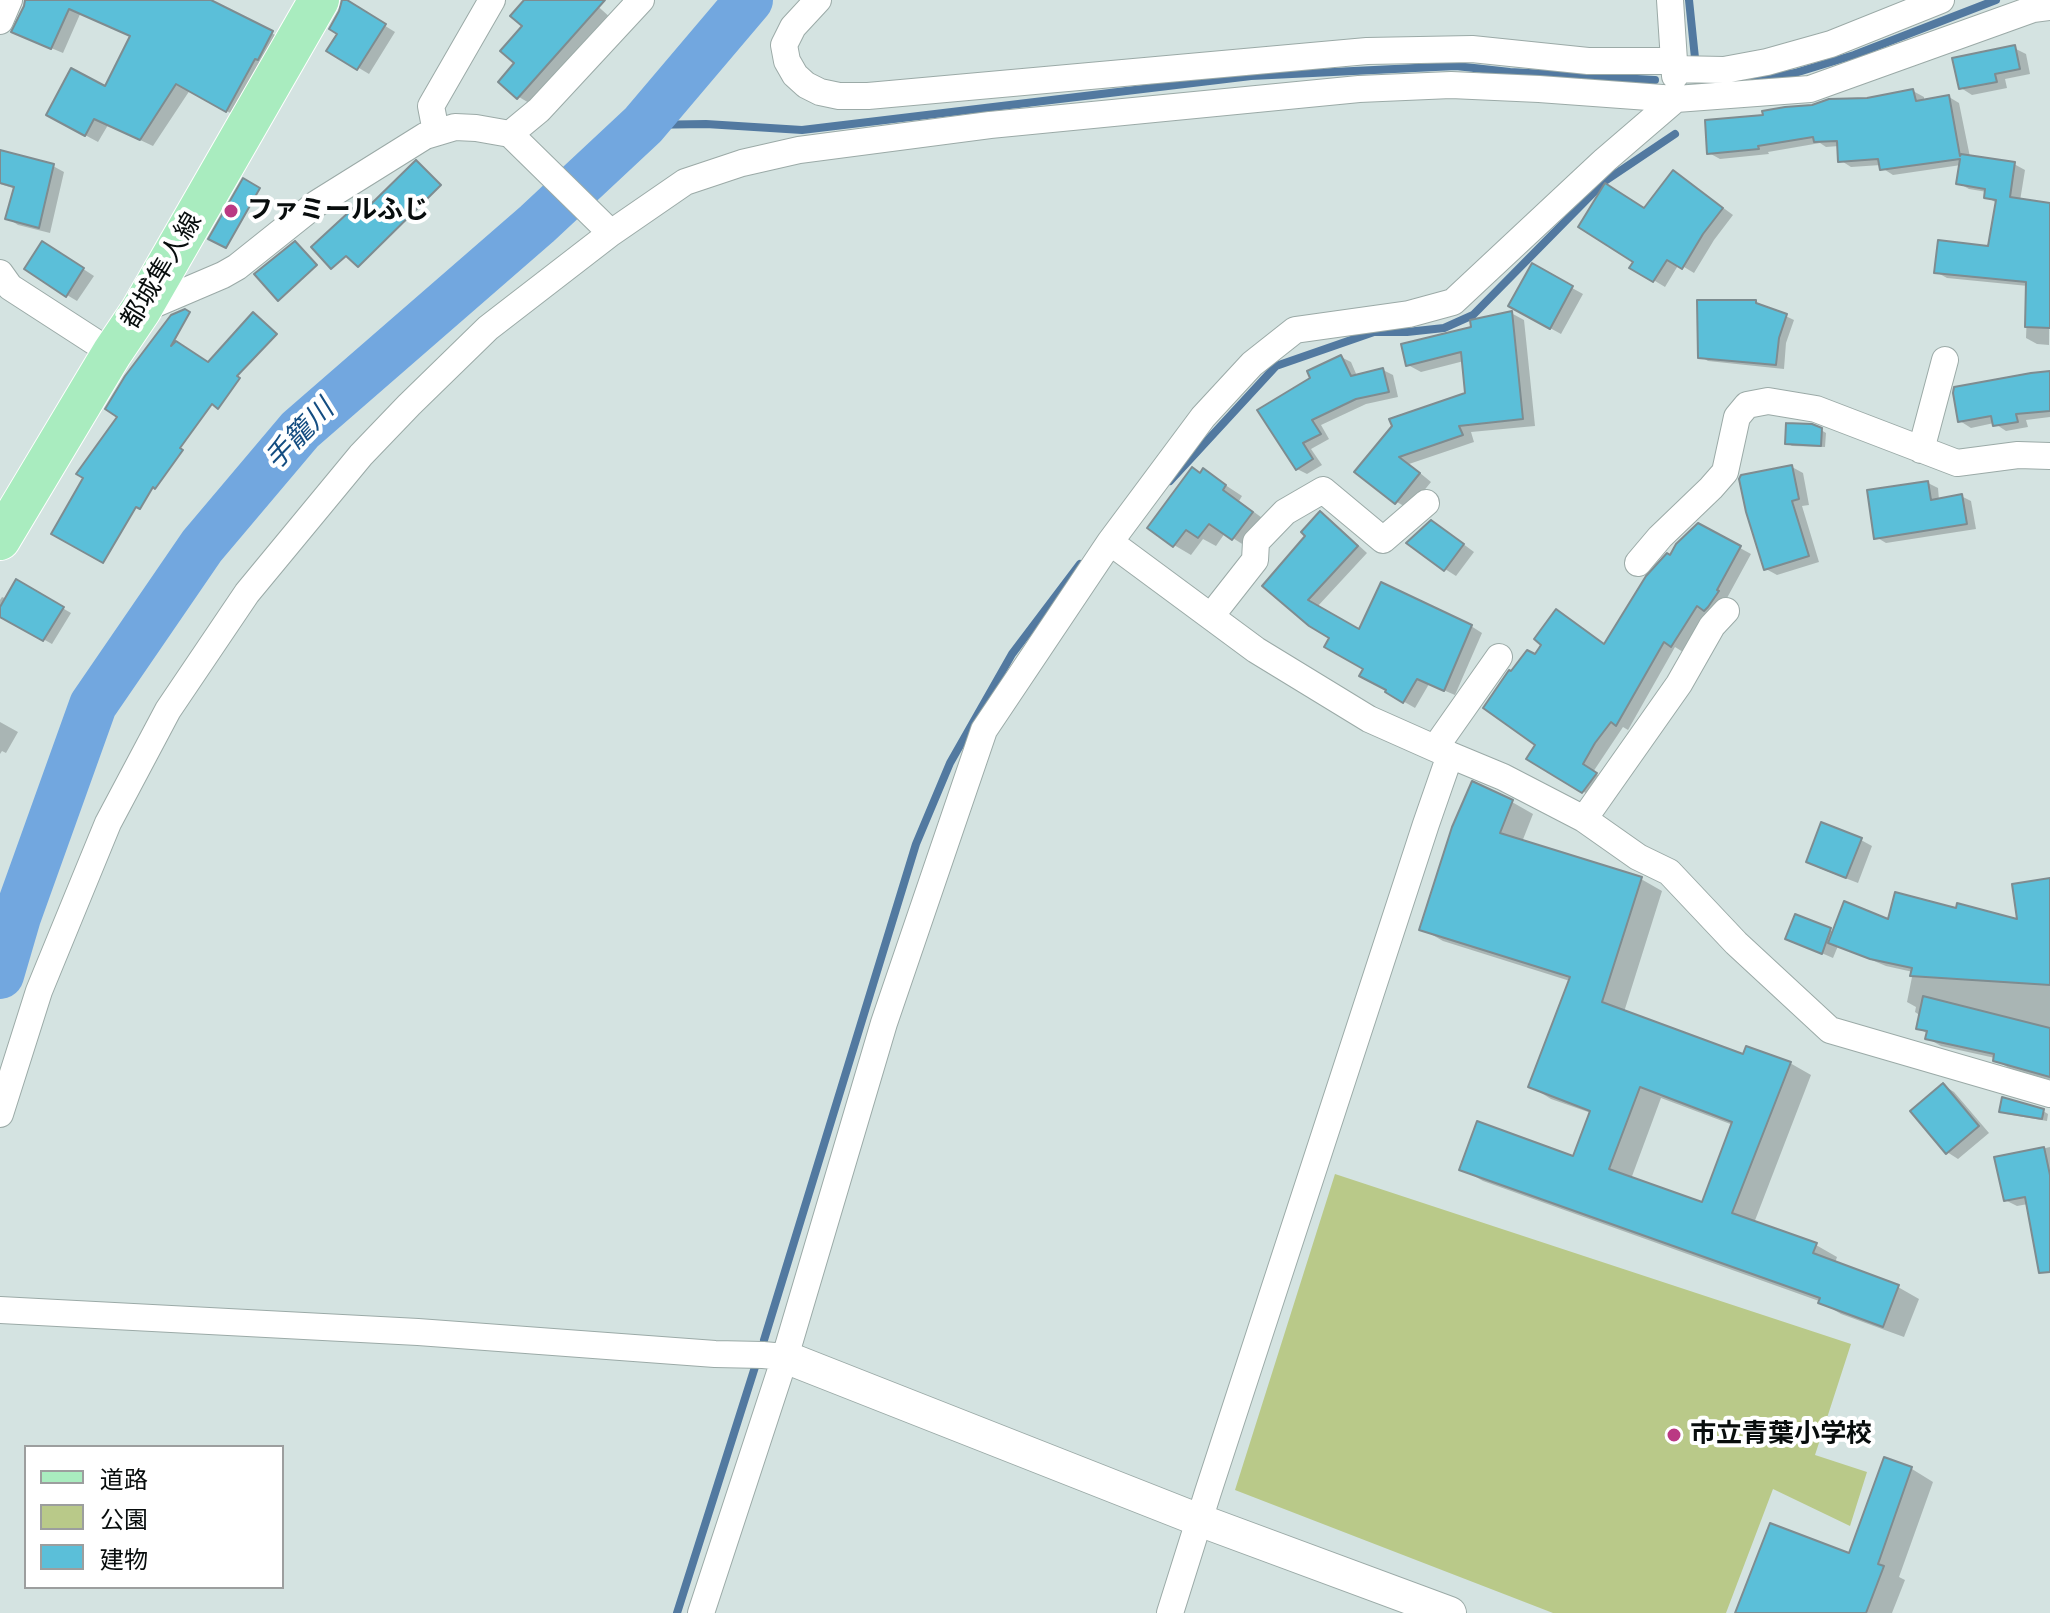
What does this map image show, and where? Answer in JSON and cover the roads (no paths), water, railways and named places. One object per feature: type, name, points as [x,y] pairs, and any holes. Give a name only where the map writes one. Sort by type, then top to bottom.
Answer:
[{"type":"main road","name":"都城隼人線","points":[[0,540],[141,310],[319,0]]},
{"type":"street","points":[[0,21],[9,0]]},
{"type":"street","points":[[436,132],[431,106],[492,0]]},
{"type":"street","points":[[510,134],[539,110],[641,0]]},
{"type":"street","points":[[818,0],[788,36],[784,45],[787,61],[795,75],[806,85],[839,96],[868,96],[1367,51],[1472,49],[1724,70],[1831,44],[1941,0]]},
{"type":"street","points":[[1670,0],[1676,99]]},
{"type":"street","points":[[0,1114],[39,991],[108,823],[168,710],[247,593],[361,455],[488,328],[611,233],[685,182],[742,163],[799,150],[975,127],[1359,89],[1451,85],[1676,99],[1810,89],[2033,9],[2050,7]]},
{"type":"street","points":[[701,1613],[785,1357],[884,1023],[984,730],[1110,542],[1203,417],[1252,364],[1295,330],[1409,314],[1453,302],[1605,160],[1676,99]]},
{"type":"street","points":[[141,310],[237,267],[316,204],[425,136],[455,127],[510,134],[611,233]]},
{"type":"street","points":[[0,273],[10,287],[112,353]]},
{"type":"street","points":[[1921,450],[1945,360]]},
{"type":"street","points":[[1638,563],[1725,472],[1737,417],[1747,405],[1768,401],[1816,409],[1957,463],[2018,455],[2050,456]]},
{"type":"street","points":[[1211,616],[1255,560],[1256,542],[1285,512],[1323,490],[1383,540],[1426,503]]},
{"type":"street","points":[[1110,542],[1256,650],[1369,719],[1503,777],[1584,819],[1638,857],[1669,872],[1736,943],[1830,1030],[2050,1094]]},
{"type":"street","points":[[1584,819],[1679,684],[1712,626],[1726,611]]},
{"type":"street","points":[[1170,1613],[1426,824],[1443,752],[1499,657]]},
{"type":"street","points":[[0,1310],[418,1332],[785,1357],[1199,1520],[1450,1613]]},
{"type":"waterway","name":"手籠川","points":[[0,975],[17,917],[93,705],[202,546],[300,430],[537,224],[643,125],[749,0]]},
{"type":"waterway","points":[[1689,0],[1695,58]]},
{"type":"waterway","points":[[1743,82],[1795,73],[1854,55],[1996,0]]},
{"type":"waterway","points":[[643,125],[706,124],[802,130],[1251,76],[1456,66],[1655,80]]},
{"type":"waterway","points":[[1170,481],[1276,366],[1374,332],[1444,328],[1473,315],[1605,181],[1675,134]]},
{"type":"waterway","points":[[764,1340],[916,844],[950,763],[1012,654],[1080,564]]},
{"type":"waterway","points":[[677,1613],[755,1367]]},
{"type":"place","name":"ファミールふじ","points":[[231,211]]},
{"type":"place","name":"市立青葉小学校","points":[[1674,1435]]}]
